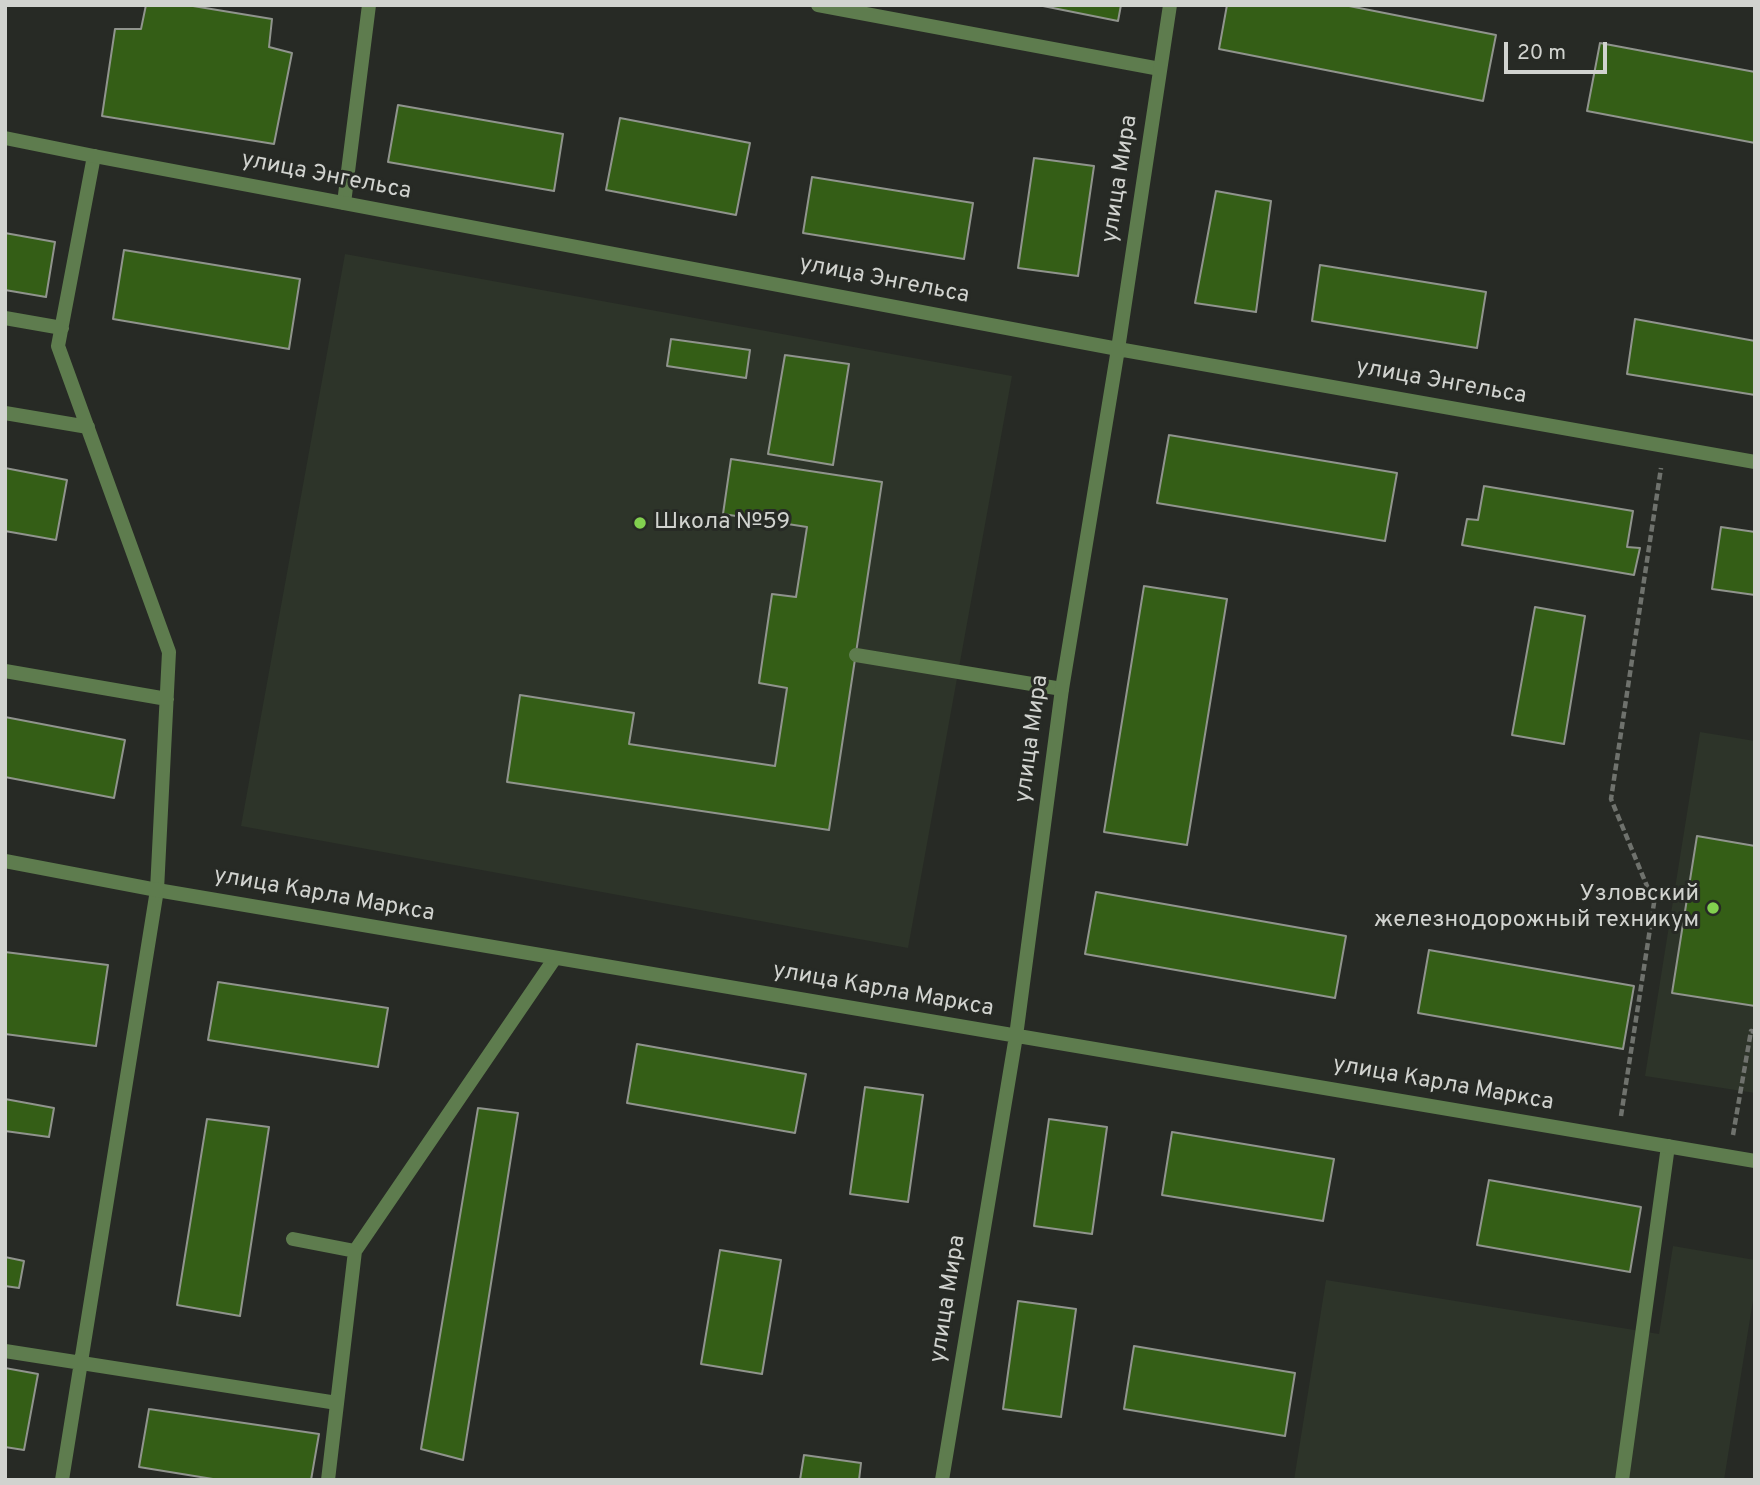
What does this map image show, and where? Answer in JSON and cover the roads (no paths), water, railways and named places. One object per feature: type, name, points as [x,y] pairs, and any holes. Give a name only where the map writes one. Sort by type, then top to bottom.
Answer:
[{"type":"street","points":[[344,203],[369,5]]},
{"type":"street","points":[[818,5],[1160,69]]},
{"type":"street","name":"улица Мира","points":[[942,1480],[1016,1036],[1062,689],[1118,349],[1170,5]]},
{"type":"street","name":"улица Энгельса","points":[[5,138],[1118,349],[1755,462]]},
{"type":"street","points":[[62,1480],[157,890],[169,652],[58,346],[94,156]]},
{"type":"street","points":[[5,318],[62,328]]},
{"type":"street","points":[[5,413],[88,427]]},
{"type":"street","points":[[856,655],[1062,689]]},
{"type":"street","points":[[5,671],[167,698]]},
{"type":"street","name":"улица Карла Маркса","points":[[5,861],[157,890],[1755,1161]]},
{"type":"street","points":[[328,1480],[355,1251],[555,958]]},
{"type":"street","points":[[1622,1480],[1668,1146]]},
{"type":"street","points":[[293,1239],[355,1251]]},
{"type":"street","points":[[5,1351],[337,1403]]},
{"type":"place","name":"Школа №59","points":[[640,523]]},
{"type":"place","name":"Узловский железнодорожный техникум","points":[[1713,908]]}]
